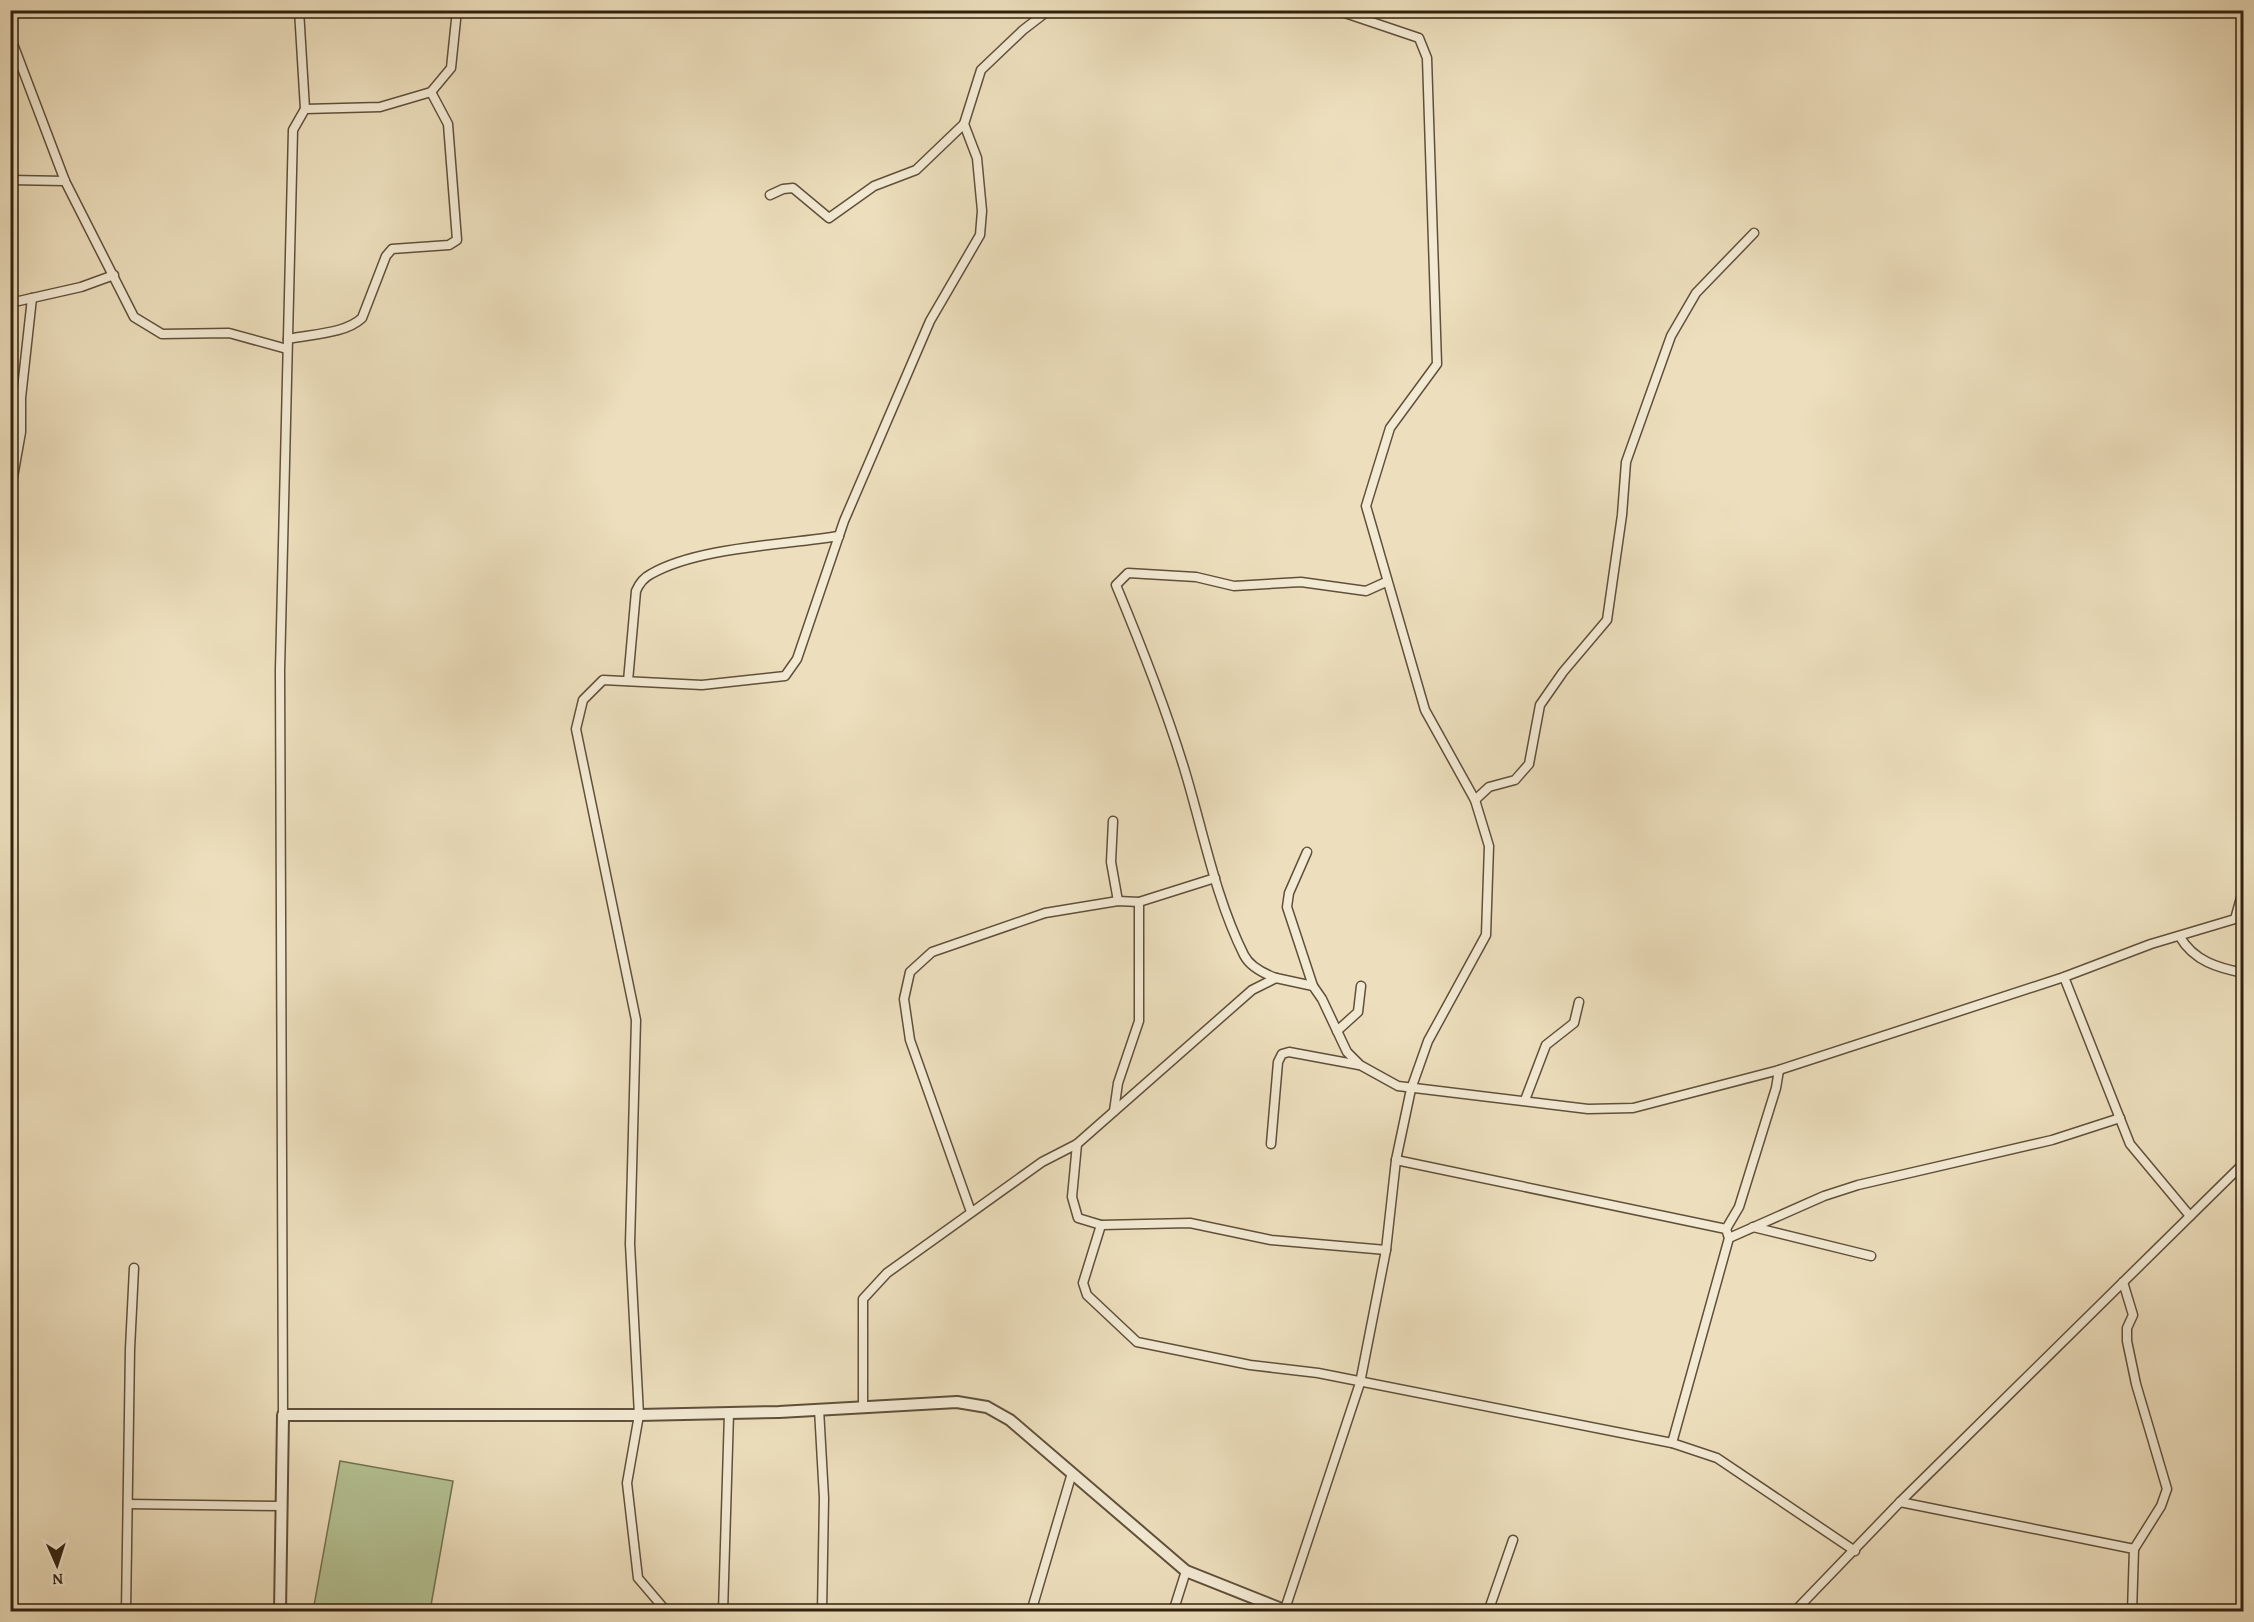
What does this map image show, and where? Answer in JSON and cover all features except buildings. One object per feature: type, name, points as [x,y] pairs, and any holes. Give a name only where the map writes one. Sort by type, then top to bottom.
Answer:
[{"type":"highway","points":[[2240,1611],[2244,1608]]},
{"type":"street","points":[[280,1611],[283,1415],[280,670],[292,130],[305,109],[299,10]]},
{"type":"street","points":[[305,109],[380,107],[431,92],[451,68],[458,10]]},
{"type":"street","points":[[770,195],[783,189],[793,188],[829,218],[874,186],[916,170],[964,124],[981,70],[1023,30],[1049,10]]},
{"type":"street","points":[[283,1415],[729,1413],[957,1402],[987,1407],[1010,1420],[1186,1570],[1286,1611],[1360,1383],[1386,1250],[1396,1160],[1411,1089],[1428,1041],[1486,935],[1488,846],[1475,800],[1425,710],[1386,582],[1366,506],[1390,428],[1437,364],[1427,58],[1419,38],[1336,10]]},
{"type":"street","points":[[10,36],[65,182],[134,317],[162,334],[229,333],[287,349]]},
{"type":"street","points":[[288,339],[344,328],[358,322],[362,318],[386,256],[392,249],[449,245],[457,240],[448,124],[431,92]]},
{"type":"street","points":[[667,1611],[638,1578],[627,1483],[639,1414],[630,1244],[636,1020],[576,729],[583,700],[603,680],[702,685],[785,676],[797,659],[838,536],[930,321],[980,236],[982,211],[977,158],[964,124]]},
{"type":"street","points":[[10,180],[65,182]]},
{"type":"street","points":[[1475,800],[1489,787],[1515,780],[1529,764],[1540,705],[1563,672],[1607,620],[1622,515],[1626,462],[1671,336],[1696,293],[1754,233]]},
{"type":"street","points":[[10,303],[81,287],[114,275]]},
{"type":"street","points":[[10,494],[21,432],[21,398],[32,298]]},
{"type":"street","points":[[628,681],[636,591],[640,582],[650,574],[677,563],[722,552],[838,536]]},
{"type":"street","points":[[1313,986],[1262,973],[1245,957],[1215,878],[1184,766],[1116,585],[1128,573],[1196,577],[1234,586],[1301,582],[1366,591],[1386,582]]},
{"type":"street","points":[[1113,821],[1111,862],[1118,901]]},
{"type":"street","points":[[1307,852],[1289,893],[1287,907],[1313,986],[1322,999],[1347,1052],[1360,1065],[1398,1086],[1411,1089],[1525,1100],[1588,1109],[1633,1108],[1779,1070],[2064,977],[2151,944],[2239,918],[2244,887]]},
{"type":"street","points":[[970,1212],[910,1040],[904,999],[910,972],[932,952],[1045,913],[1118,901],[1139,902],[1215,878]]},
{"type":"street","points":[[1114,1111],[1118,1083],[1139,1021],[1139,902]]},
{"type":"street","points":[[2180,937],[2188,948],[2205,962],[2244,974]]},
{"type":"street","points":[[2064,977],[2130,1144],[2190,1216]]},
{"type":"street","points":[[863,1406],[863,1299],[887,1273],[1042,1162],[1077,1144],[1252,990],[1276,978]]},
{"type":"street","points":[[1337,1031],[1358,1012],[1361,986]]},
{"type":"street","points":[[1525,1100],[1546,1045],[1574,1023],[1579,1002]]},
{"type":"street","points":[[1271,1144],[1278,1062],[1282,1054],[1289,1052],[1360,1065]]},
{"type":"street","points":[[1672,1443],[1727,1233],[1739,1207],[1776,1088],[1779,1070]]},
{"type":"street","points":[[1396,1160],[1727,1233],[1753,1227],[1824,1196],[1858,1185],[1918,1169],[1974,1159],[2030,1145],[2120,1118]]},
{"type":"street","points":[[1077,1144],[1072,1197],[1078,1218],[1101,1225],[1190,1223],[1271,1240],[1386,1250]]},
{"type":"street","points":[[1794,1611],[1855,1551],[1900,1502],[2244,1163]]},
{"type":"street","points":[[1101,1225],[1083,1283],[1087,1295],[1137,1342],[1250,1365],[1318,1373],[1672,1443],[1717,1458],[1855,1551]]},
{"type":"street","points":[[1753,1227],[1871,1256]]},
{"type":"street","points":[[126,1611],[130,1349],[134,1268]]},
{"type":"street","points":[[2123,1282],[2133,1315],[2127,1328],[2127,1341],[2136,1384],[2167,1489],[2161,1506],[2134,1549],[2132,1611]]},
{"type":"street","points":[[819,1409],[824,1498],[822,1611]]},
{"type":"street","points":[[723,1611],[729,1413]]},
{"type":"street","points":[[1031,1611],[1072,1473]]},
{"type":"street","points":[[1900,1502],[2134,1549]]},
{"type":"street","points":[[128,1504],[282,1506]]},
{"type":"street","points":[[1488,1611],[1513,1540]]},
{"type":"street","points":[[1173,1611],[1186,1570]]},
{"type":"green space","points":[[340,1461],[453,1481],[430,1611],[313,1611]]}]
